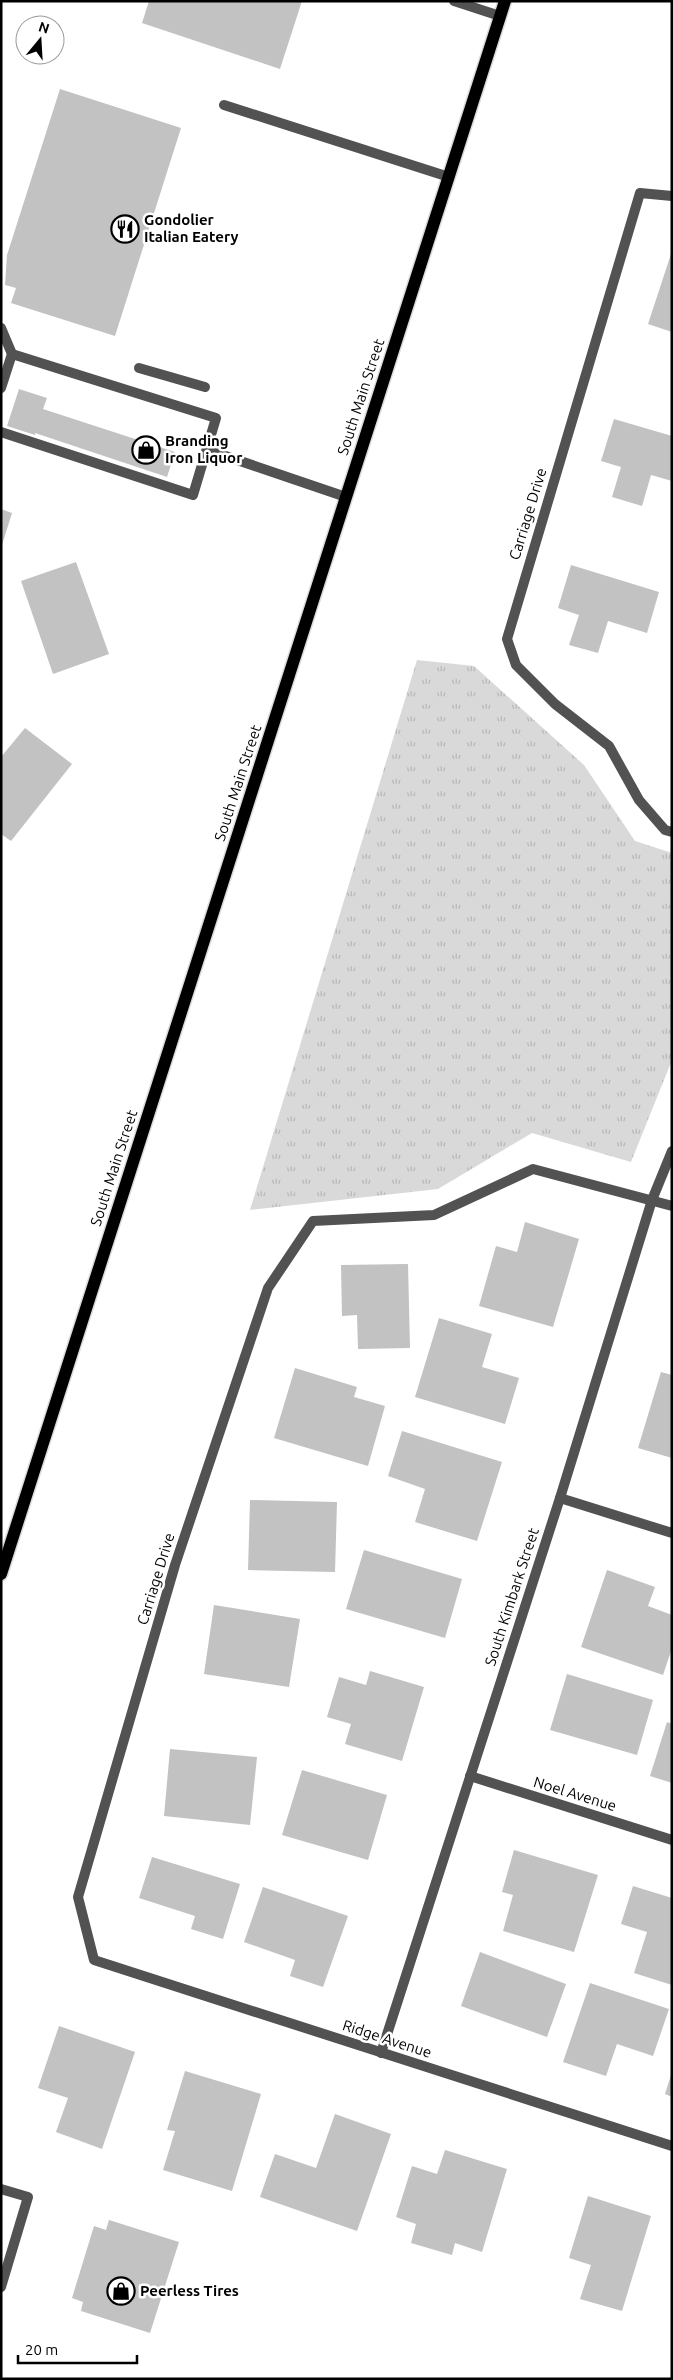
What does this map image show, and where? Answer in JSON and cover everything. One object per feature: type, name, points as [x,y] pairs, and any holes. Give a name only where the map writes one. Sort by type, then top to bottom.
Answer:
[{"type":"main road","name":"South Main Street","points":[[1,1574],[505,1]]},
{"type":"street","points":[[454,1],[500,16]]},
{"type":"street","points":[[224,104],[449,178]]},
{"type":"street","name":"Carriage Drive","points":[[672,196],[640,193],[506,639],[516,665],[554,704],[610,746],[639,800],[665,830],[672,832]]},
{"type":"street","points":[[1,328],[12,354],[1,388]]},
{"type":"street","points":[[1,432],[192,495],[208,450],[216,418],[12,354]]},
{"type":"street","points":[[139,368],[205,387]]},
{"type":"street","points":[[208,450],[346,497]]},
{"type":"street","name":"South Kimbark Street","points":[[381,2053],[560,1498],[652,1200],[672,1151]]},
{"type":"street","name":"Carriage Drive","points":[[94,1960],[78,1896],[173,1574],[268,1288],[313,1221],[434,1215],[533,1169],[652,1200]]},
{"type":"street","points":[[652,1200],[672,1206]]},
{"type":"street","points":[[560,1498],[672,1533]]},
{"type":"street","name":"Noel Avenue","points":[[470,1776],[672,1840]]},
{"type":"street","name":"Ridge Avenue","points":[[94,1960],[672,2146]]},
{"type":"street","points":[[1,2189],[28,2198],[1,2287]]},
{"type":"green space","points":[[417,660],[474,666],[584,765],[635,841],[672,853],[672,1060],[631,1162],[532,1133],[438,1189],[250,1210]]},
{"type":"building","points":[[149,1],[302,1],[280,69],[142,23]]},
{"type":"building","points":[[60,89],[181,128],[115,336],[11,303],[16,288],[5,285],[7,255]]},
{"type":"building","points":[[672,254],[672,332],[648,324]]},
{"type":"building","points":[[19,389],[47,398],[43,409],[175,452],[167,477],[35,433],[35,435],[7,426]]},
{"type":"building","points":[[614,419],[672,436],[672,481],[651,475],[642,506],[612,497],[621,467],[601,461]]},
{"type":"building","points":[[1,509],[12,513],[2,545],[1,545]]},
{"type":"building","points":[[76,562],[109,654],[53,674],[21,581]]},
{"type":"building","points":[[571,565],[659,592],[647,633],[608,621],[598,653],[569,645],[579,615],[558,608]]},
{"type":"building","points":[[25,728],[72,764],[11,841],[1,834],[1,757]]},
{"type":"building","points":[[525,1222],[579,1239],[553,1327],[479,1306],[496,1246],[517,1252]]},
{"type":"building","points":[[408,1264],[410,1348],[358,1349],[357,1315],[342,1316],[341,1265]]},
{"type":"building","points":[[439,1318],[492,1334],[482,1367],[519,1378],[505,1424],[415,1397]]},
{"type":"building","points":[[295,1368],[357,1387],[354,1397],[385,1406],[368,1466],[274,1438]]},
{"type":"building","points":[[661,1372],[672,1375],[672,1458],[638,1448]]},
{"type":"building","points":[[402,1431],[502,1462],[477,1541],[415,1522],[425,1489],[388,1476]]},
{"type":"building","points":[[250,1500],[337,1502],[335,1572],[248,1570]]},
{"type":"building","points":[[364,1550],[462,1579],[445,1638],[346,1609]]},
{"type":"building","points":[[607,1570],[655,1587],[648,1606],[672,1615],[672,1648],[663,1675],[581,1647]]},
{"type":"building","points":[[214,1605],[300,1619],[289,1687],[204,1674]]},
{"type":"building","points":[[370,1671],[424,1687],[402,1761],[345,1744],[351,1724],[327,1717],[339,1677],[366,1685]]},
{"type":"building","points":[[567,1674],[653,1700],[637,1755],[550,1730]]},
{"type":"building","points":[[667,1722],[672,1724],[672,1783],[650,1776]]},
{"type":"building","points":[[170,1749],[257,1757],[250,1825],[164,1816]]},
{"type":"building","points":[[302,1770],[387,1795],[368,1860],[282,1835]]},
{"type":"building","points":[[514,1850],[598,1875],[574,1952],[503,1931],[513,1895],[502,1892]]},
{"type":"building","points":[[152,1857],[240,1884],[223,1939],[191,1929],[195,1916],[139,1898]]},
{"type":"building","points":[[633,1886],[672,1898],[672,1985],[634,1973],[647,1932],[621,1924]]},
{"type":"building","points":[[263,1887],[348,1916],[323,1987],[290,1976],[295,1960],[244,1942]]},
{"type":"building","points":[[480,1952],[566,1984],[547,2037],[461,2006]]},
{"type":"building","points":[[590,1983],[669,2009],[653,2056],[617,2044],[606,2076],[563,2062]]},
{"type":"building","points":[[59,2026],[135,2052],[102,2149],[56,2132],[68,2098],[38,2088]]},
{"type":"building","points":[[185,2071],[261,2094],[232,2191],[163,2170],[175,2131],[167,2130]]},
{"type":"building","points":[[672,2075],[672,2097],[665,2094]]},
{"type":"building","points":[[335,2114],[391,2134],[357,2231],[260,2197],[275,2154],[316,2168]]},
{"type":"building","points":[[445,2150],[507,2169],[482,2252],[455,2243],[452,2255],[411,2243],[416,2224],[396,2217],[412,2166],[437,2174]]},
{"type":"building","points":[[588,2196],[651,2216],[622,2311],[580,2299],[591,2265],[569,2258]]},
{"type":"building","points":[[109,2220],[179,2242],[150,2333],[81,2311],[83,2302],[72,2298],[94,2226],[106,2230]]},
{"type":"place","name":"Gondolier Italian Eatery","points":[[125,229]]},
{"type":"place","name":"Branding Iron Liquor","points":[[146,450]]},
{"type":"place","name":"Peerless Tires","points":[[121,2291]]}]
